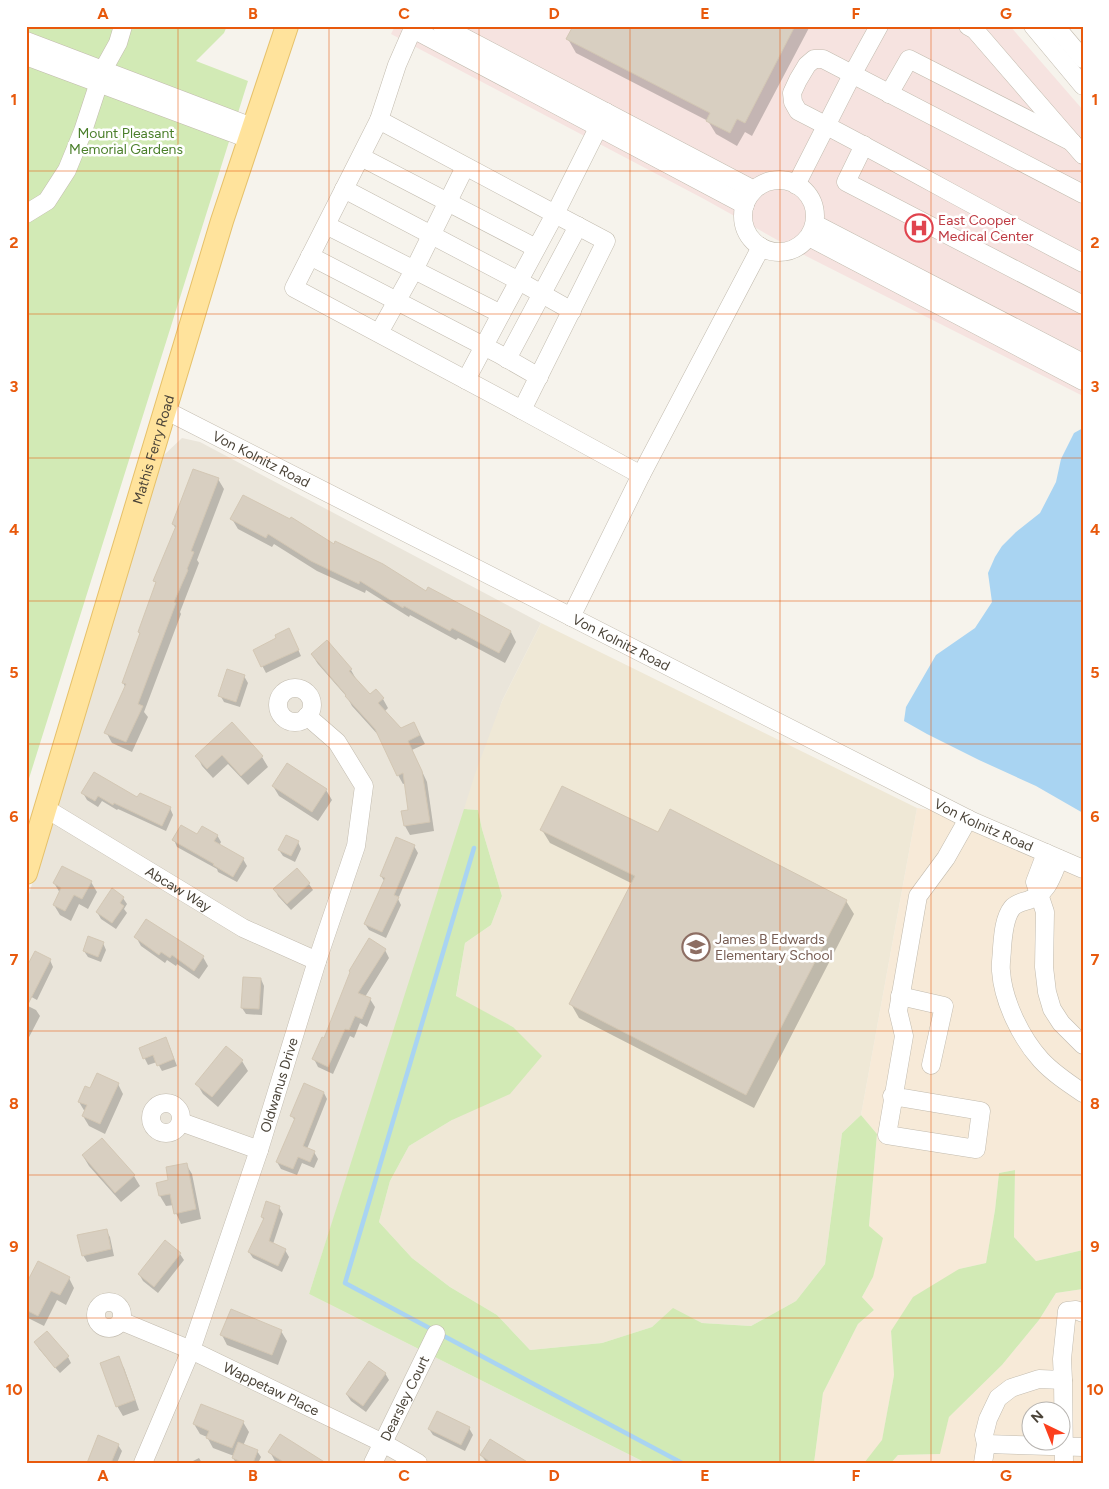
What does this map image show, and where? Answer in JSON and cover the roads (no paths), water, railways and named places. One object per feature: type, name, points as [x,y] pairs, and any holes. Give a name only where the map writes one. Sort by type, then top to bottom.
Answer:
[{"type":"main road","name":"Mathis Ferry Road","points":[[26,873],[222,221],[287,26]]},
{"type":"street","points":[[26,214],[47,201],[67,170],[101,76],[118,43],[122,26]]},
{"type":"street","points":[[442,26],[602,120]]},
{"type":"street","points":[[796,185],[879,26]]},
{"type":"street","points":[[968,26],[975,30],[1078,148]]},
{"type":"street","points":[[1034,26],[1083,86]]},
{"type":"street","points":[[1055,26],[1083,58]]},
{"type":"street","points":[[641,475],[294,288],[379,120],[397,65],[414,27],[602,120],[750,198]]},
{"type":"street","points":[[26,41],[101,76],[250,133]]},
{"type":"street","points":[[26,56],[101,76]]},
{"type":"street","points":[[1083,194],[824,59],[814,59],[807,65],[792,93],[793,102],[798,111],[1083,263]]},
{"type":"street","points":[[890,94],[909,59],[1078,148]]},
{"type":"street","points":[[379,120],[606,241],[522,410]]},
{"type":"street","points":[[466,380],[555,214],[602,120]]},
{"type":"street","points":[[864,145],[846,182],[1083,305]]},
{"type":"street","points":[[361,157],[536,248]]},
{"type":"street","points":[[379,333],[414,270],[465,167]]},
{"type":"street","points":[[777,180],[789,181],[796,185],[804,189],[812,199],[816,211],[812,231],[806,242],[796,249],[783,252],[768,251],[757,245],[749,236],[744,224],[743,211],[750,198],[764,183],[777,180]]},
{"type":"street","points":[[344,189],[572,311]]},
{"type":"street","points":[[326,225],[501,314]]},
{"type":"street","points":[[507,359],[578,226]]},
{"type":"street","points":[[812,231],[1083,363]]},
{"type":"street","points":[[812,231],[1083,381]]},
{"type":"street","points":[[571,616],[641,475],[761,247]]},
{"type":"street","points":[[310,256],[484,346],[539,377]]},
{"type":"street","name":"Von Kolnitz Road","points":[[164,410],[968,819],[1083,869]]},
{"type":"street","name":"Oldwanus Drive","points":[[143,1463],[191,1350],[259,1150],[317,961],[356,846],[364,786],[338,742],[307,716]]},
{"type":"street","name":"Abcaw Way","points":[[45,808],[243,928],[317,961]]},
{"type":"street","points":[[892,1096],[981,1110],[976,1149],[887,1136],[892,1096],[904,1036],[898,1011],[918,896],[946,858],[968,819]]},
{"type":"street","points":[[1052,856],[1035,882],[1045,912],[1044,967],[1047,992],[1052,1009],[1061,1023],[1083,1045]]},
{"type":"street","points":[[1039,894],[1030,900],[1012,907],[1009,914],[1004,932],[1000,970],[1004,995],[1023,1035],[1041,1059],[1058,1075],[1083,1093]]},
{"type":"street","points":[[900,996],[944,1006],[931,1065]]},
{"type":"street","points":[[181,1122],[259,1150]]},
{"type":"street","points":[[1064,1455],[1062,1359],[1068,1310],[1076,1310],[1083,1313]]},
{"type":"street","name":"Wappetaw Place","points":[[121,1320],[191,1350],[383,1443],[418,1463]]},
{"type":"street","name":"Dearsley Court","points":[[373,1463],[436,1334]]},
{"type":"street","points":[[983,1463],[986,1444],[984,1435],[988,1418],[998,1398],[1011,1388],[1039,1379],[1062,1380]]},
{"type":"street","points":[[986,1444],[1064,1455],[1083,1447]]},
{"type":"water","points":[[1083,428],[1083,813],[1036,786],[979,760],[904,721],[906,707],[936,655],[975,628],[992,602],[988,573],[995,557],[1002,546],[1016,532],[1040,513],[1056,482],[1061,459],[1074,433]]},
{"type":"waterway","points":[[433,1330],[345,1283],[474,848]]},
{"type":"waterway","points":[[440,1334],[682,1463]]},
{"type":"place","name":"East Cooper Medical Center","points":[[919,228]]},
{"type":"place","name":"James B Edwards Elementary School","points":[[696,947]]},
{"type":"park label","name":"Mount Pleasant Memorial Gardens","points":[[126,142]]}]
